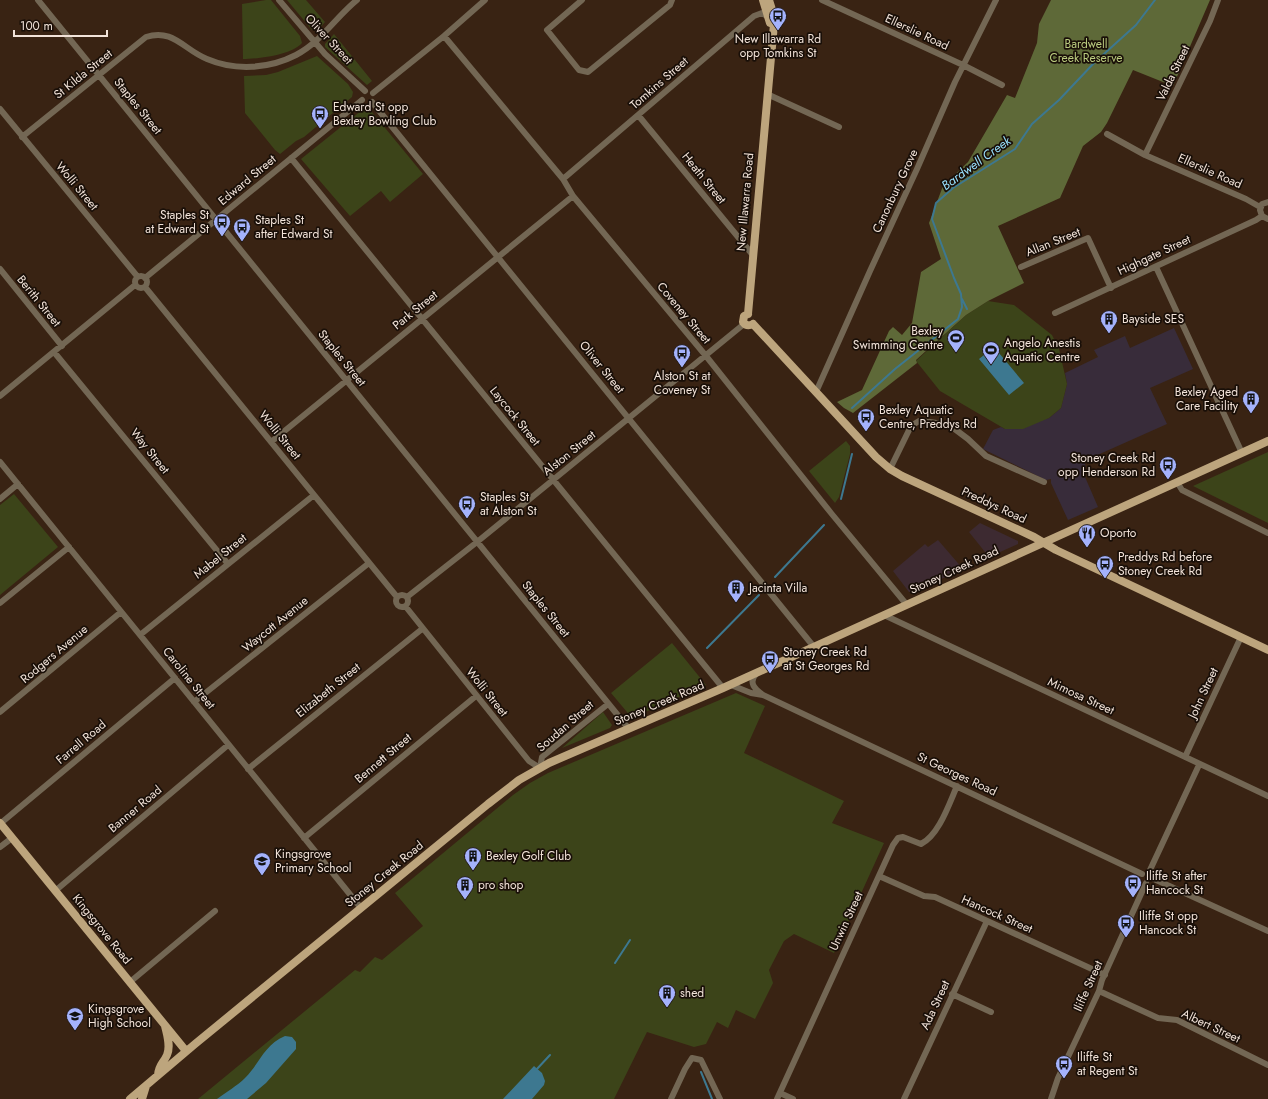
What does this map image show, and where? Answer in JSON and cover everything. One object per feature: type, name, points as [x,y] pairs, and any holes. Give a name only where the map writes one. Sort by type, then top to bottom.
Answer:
[{"type":"main road","name":"New Illawarra Road","points":[[748,314],[767,92],[770,19],[763,0]]},
{"type":"main road","name":"New Illawarra Road","points":[[767,92],[769,88],[774,24],[773,13],[769,0]]},
{"type":"main road","name":"Preddys Road","points":[[748,314],[753,317],[754,321],[748,324],[816,392],[876,457],[890,469],[1268,650]]},
{"type":"main road","name":"Stoney Creek Road","points":[[130,1099],[186,1051],[361,908],[506,790],[528,774],[731,685],[1268,441]]},
{"type":"main road","name":"Kingsgrove Road","points":[[0,823],[186,1051]]},
{"type":"main road","points":[[158,1075],[159,1067],[167,1055],[169,1048],[164,1024]]},
{"type":"main road","points":[[142,1099],[146,1085]]},
{"type":"street","name":"Staples Street","points":[[38,0],[628,729]]},
{"type":"street","name":"Oliver Street","points":[[279,0],[325,54],[364,91]]},
{"type":"street","points":[[339,17],[348,0]]},
{"type":"street","points":[[339,17],[356,0]]},
{"type":"street","points":[[373,93],[444,36],[485,0]]},
{"type":"street","points":[[582,0],[547,30],[580,70],[588,72],[670,5],[672,0]]},
{"type":"street","name":"Ellerslie Road","points":[[822,0],[964,65],[1002,85]]},
{"type":"street","name":"Canonbury Grove","points":[[816,392],[964,65],[996,0]]},
{"type":"street","name":"Valda Street","points":[[1145,155],[1210,21],[1218,0]]},
{"type":"street","name":"Tomkins Street","points":[[563,179],[754,16],[759,13],[763,13],[770,19]]},
{"type":"street","name":"St Kilda Street","points":[[22,137],[142,40],[156,35],[165,35],[173,38],[206,59],[218,64],[258,67],[285,61],[306,50],[315,43],[339,17]]},
{"type":"street","name":"Coveney Street","points":[[444,36],[563,179],[573,196],[706,356],[831,513],[907,605]]},
{"type":"street","points":[[370,90],[373,93],[374,97],[372,102],[368,103],[362,100],[361,96],[364,91],[370,90]]},
{"type":"street","points":[[767,92],[839,127]]},
{"type":"street","name":"Edward Street","points":[[145,278],[362,100]]},
{"type":"street","name":"Oliver Street","points":[[372,102],[814,647]]},
{"type":"street","name":"Wolli Street","points":[[0,109],[138,276]]},
{"type":"street","name":"Heath Street","points":[[638,115],[752,254]]},
{"type":"street","name":"Ellerslie Road","points":[[1107,134],[1145,155],[1246,199],[1260,207]]},
{"type":"street","name":"Laycock Street","points":[[291,158],[723,688]]},
{"type":"street","name":"Park Street","points":[[271,442],[573,196]]},
{"type":"street","points":[[1265,217],[1260,213],[1260,207],[1268,202]]},
{"type":"street","name":"Highgate Street","points":[[1055,313],[1265,217]]},
{"type":"street","name":"Allan Street","points":[[1021,267],[1088,238],[1111,288]]},
{"type":"street","points":[[1156,267],[1242,453]]},
{"type":"street","name":"Berith Street","points":[[0,269],[62,346]]},
{"type":"street","points":[[138,276],[142,276],[147,281],[145,287],[140,289],[135,285],[135,279],[138,276]]},
{"type":"street","points":[[0,396],[135,285]]},
{"type":"street","name":"Wolli Street","points":[[145,287],[397,597]]},
{"type":"street","name":"Alston Street","points":[[407,597],[706,356],[748,324]]},
{"type":"street","name":"Way Street","points":[[54,352],[228,564]]},
{"type":"street","points":[[890,469],[911,426],[919,422],[930,422],[952,427],[968,439],[986,456],[1044,482]]},
{"type":"street","name":"Caroline Street","points":[[0,462],[361,908]]},
{"type":"street","points":[[1177,482],[1182,490],[1268,533]]},
{"type":"street","points":[[0,499],[18,484]]},
{"type":"street","name":"Mabel Street","points":[[140,635],[314,495]]},
{"type":"street","points":[[0,603],[69,547]]},
{"type":"street","name":"Waycott Avenue","points":[[194,702],[369,563]]},
{"type":"street","points":[[401,595],[407,597],[409,602],[406,607],[401,608],[398,606],[396,602],[397,597],[401,595]]},
{"type":"street","name":"Wolli Street","points":[[406,607],[422,629],[529,761],[540,768]]},
{"type":"street","name":"Rodgers Avenue","points":[[0,712],[121,612]]},
{"type":"street","name":"Mimosa Street","points":[[884,615],[900,624],[1185,757],[1199,765],[1268,796]]},
{"type":"street","name":"Elizabeth Street","points":[[248,768],[422,629]]},
{"type":"street","name":"John Street","points":[[1185,757],[1241,637]]},
{"type":"street","points":[[757,673],[752,678],[753,684],[763,695]]},
{"type":"street","name":"Farrell Road","points":[[0,823],[175,678]]},
{"type":"street","name":"St Georges Road","points":[[731,685],[751,694],[763,695],[1142,874]]},
{"type":"street","name":"Bennett Street","points":[[304,838],[476,696]]},
{"type":"street","name":"Soudan Street","points":[[540,768],[542,757],[608,704]]},
{"type":"street","name":"Banner Road","points":[[55,891],[228,744]]},
{"type":"street","points":[[1154,879],[1150,883],[1146,883],[1142,878],[1142,874],[1145,871],[1150,870],[1199,765]]},
{"type":"street","name":"Unwin Street","points":[[778,1096],[892,845],[898,838],[903,838],[921,844],[928,841],[938,827],[957,786]]},
{"type":"street","points":[[0,847],[12,838]]},
{"type":"street","points":[[1150,870],[1154,874],[1154,879]]},
{"type":"street","name":"Hancock Street","points":[[879,876],[924,896],[935,898],[1105,975]]},
{"type":"street","points":[[1154,879],[1268,931]]},
{"type":"street","name":"Iliffe Street","points":[[1052,1099],[1058,1078],[1099,991],[1146,883]]},
{"type":"street","points":[[130,982],[215,911]]},
{"type":"street","name":"Ada Street","points":[[904,1099],[987,921]]},
{"type":"street","name":"Albert Street","points":[[1099,991],[1158,1018],[1177,1020],[1268,1065]]},
{"type":"street","points":[[952,994],[991,1012]]},
{"type":"street","points":[[671,1099],[685,1069],[692,1058],[701,1060],[720,1099]]},
{"type":"street","points":[[778,1096],[793,1099]]},
{"type":"shaded area","points":[[1174,328],[1193,369],[1150,388],[1167,424],[1084,461],[1086,467],[1082,470],[1098,507],[1068,520],[1051,483],[1051,479],[1046,480],[983,449],[993,430],[1001,427],[1005,429],[1049,418],[1061,408],[1067,384],[1065,373],[1098,357],[1094,350],[1125,336],[1130,348]]},
{"type":"shaded area","points":[[980,523],[1018,541],[1018,544],[989,557],[969,532]]},
{"type":"shaded area","points":[[938,540],[963,569],[913,592],[909,592],[893,571],[925,544],[928,547]]},
{"type":"green space","points":[[271,0],[300,36],[302,43],[291,51],[266,57],[243,59],[242,4]]},
{"type":"green space","points":[[287,0],[306,0],[325,22],[318,30],[312,30]]},
{"type":"green space","name":"Bardwell Creek Reserve","points":[[1051,0],[1210,0],[1173,86],[1133,70],[1107,123],[1101,132],[1083,146],[1060,198],[998,226],[1024,283],[988,301],[966,315],[916,360],[917,363],[853,413],[837,402],[862,390],[889,331],[893,327],[902,335],[912,323],[921,272],[941,259],[929,223],[943,186],[968,162],[1007,95],[1015,98],[1037,43],[1039,24]]},
{"type":"green space","points":[[334,34],[372,81],[367,85],[325,47],[325,44]]},
{"type":"green space","points":[[317,56],[348,84],[353,92],[352,97],[304,137],[296,141],[280,154],[275,150],[245,113],[244,76],[266,75],[278,72]]},
{"type":"green space","points":[[367,106],[423,174],[390,202],[381,191],[350,216],[301,159]]},
{"type":"green space","name":"Angelo Anestis Aquatic Centre","points":[[988,301],[1014,305],[1052,335],[1059,349],[1067,384],[1061,408],[1049,418],[1023,429],[1005,429],[940,391],[916,361],[966,315]]},
{"type":"green space","points":[[846,441],[850,446],[850,454],[839,497],[835,503],[809,471]]},
{"type":"green space","points":[[1268,452],[1268,523],[1193,486]]},
{"type":"green space","points":[[14,494],[58,547],[0,595],[0,505]]},
{"type":"green space","points":[[672,643],[706,685],[632,718],[611,693]]},
{"type":"green space","points":[[736,693],[765,706],[744,753],[844,801],[832,823],[884,843],[834,953],[794,934],[784,941],[769,970],[773,983],[755,1019],[736,1010],[728,1028],[717,1022],[706,1044],[694,1047],[647,1032],[614,1099],[198,1099],[355,970],[360,972],[375,957],[382,960],[423,926],[395,893],[513,795],[548,773]]},
{"type":"green space","points":[[603,712],[612,725],[610,728],[562,748]]},
{"type":"water","points":[[994,347],[1024,383],[1009,395],[979,359]]},
{"type":"water","points":[[285,1036],[292,1037],[296,1042],[296,1049],[266,1083],[247,1099],[217,1099],[242,1081],[267,1049]]},
{"type":"water","points":[[534,1066],[542,1073],[545,1081],[544,1085],[532,1099],[503,1099]]},
{"type":"waterway","name":"Bardwell Creek","points":[[852,408],[895,369],[958,319],[962,307],[961,294],[932,219],[936,203],[953,188],[1015,149],[1032,124],[1059,100],[1094,63],[1136,25],[1155,0]]},
{"type":"waterway","name":"Bardwell Creek","points":[[962,299],[967,309]]},
{"type":"waterway","name":"Bardwell Creek","points":[[841,499],[852,454]]},
{"type":"waterway","name":"Bardwell Creek","points":[[775,577],[824,525]]},
{"type":"waterway","name":"Bardwell Creek","points":[[707,648],[759,595]]},
{"type":"waterway","name":"Bardwell Creek","points":[[615,963],[630,940]]},
{"type":"waterway","name":"Bardwell Creek","points":[[536,1070],[550,1055]]},
{"type":"waterway","points":[[701,1072],[712,1099]]},
{"type":"place","name":"New Illawarra Rd opp Tomkins St","points":[[778,31]]},
{"type":"place","name":"Edward St opp Bexley Bowling Club","points":[[320,129]]},
{"type":"place","name":"Staples St at Edward St","points":[[222,237]]},
{"type":"place","name":"Staples St after Edward St","points":[[242,242]]},
{"type":"place","name":"Bayside SES","points":[[1109,334]]},
{"type":"place","name":"Bexley Swimming Centre","points":[[956,353]]},
{"type":"place","name":"Angelo Anestis Aquatic Centre","points":[[991,365]]},
{"type":"place","name":"Alston St at Coveney St","points":[[682,368]]},
{"type":"place","name":"Bexley Aged Care Facility","points":[[1251,414]]},
{"type":"place","name":"Bexley Aquatic Centre, Preddys Rd","points":[[866,432]]},
{"type":"place","name":"Stoney Creek Rd opp Henderson Rd","points":[[1168,480]]},
{"type":"place","name":"Staples St at Alston St","points":[[467,519]]},
{"type":"place","name":"Oporto","points":[[1087,548]]},
{"type":"place","name":"Preddys Rd before Stoney Creek Rd","points":[[1105,579]]},
{"type":"place","name":"Jacinta Villa","points":[[736,603]]},
{"type":"place","name":"Stoney Creek Rd at St Georges Rd","points":[[770,674]]},
{"type":"place","name":"Bexley Golf Club","points":[[473,871]]},
{"type":"place","name":"Kingsgrove Primary School","points":[[262,876]]},
{"type":"place","name":"Iliffe St after Hancock St","points":[[1133,898]]},
{"type":"place","name":"pro shop","points":[[465,900]]},
{"type":"place","name":"Iliffe St opp Hancock St","points":[[1126,938]]},
{"type":"place","name":"shed","points":[[667,1008]]},
{"type":"place","name":"Kingsgrove High School","points":[[75,1031]]},
{"type":"place","name":"Iliffe St at Regent St","points":[[1064,1079]]}]
